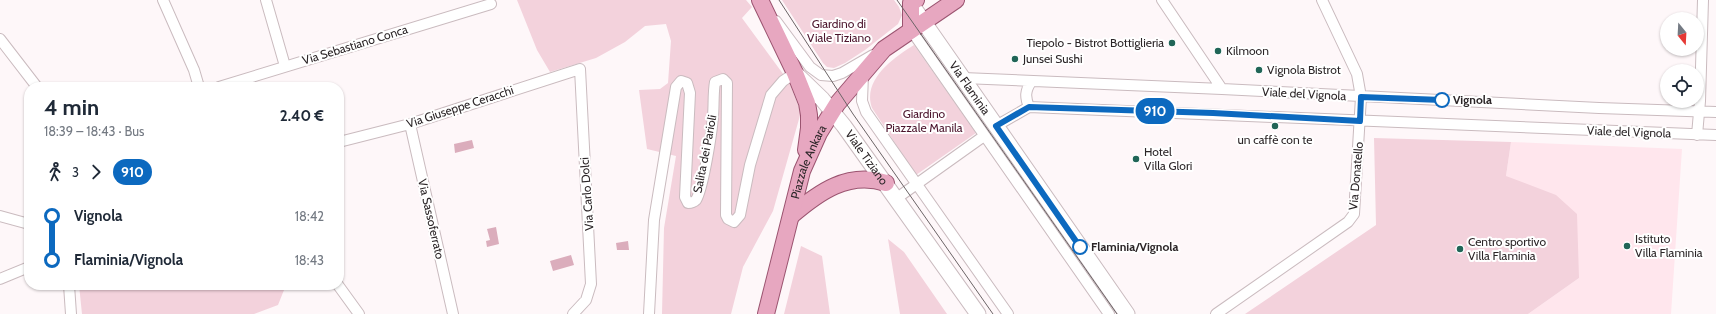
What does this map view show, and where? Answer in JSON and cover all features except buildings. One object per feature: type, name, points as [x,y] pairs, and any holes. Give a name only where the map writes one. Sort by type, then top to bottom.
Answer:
[{"type":"main road","name":"Viale Tiziano","points":[[760,0],[795,73]]},
{"type":"main road","name":"Piazzale Ankara","points":[[766,314],[792,216],[802,171],[819,133],[833,112],[884,49],[956,0]]},
{"type":"main road","points":[[912,1],[917,26]]},
{"type":"main road","points":[[795,73],[807,103],[809,115],[809,128],[802,171]]},
{"type":"main road","points":[[792,216],[815,196],[835,186],[864,180],[873,180],[886,183]]},
{"type":"street","points":[[266,0],[285,66]]},
{"type":"street","points":[[760,0],[810,67],[818,74],[828,76],[842,73],[884,49]]},
{"type":"street","points":[[1162,0],[1222,89]]},
{"type":"street","name":"Via Donatello","points":[[1216,314],[1351,218],[1355,208],[1361,97],[1358,76],[1322,0]]},
{"type":"street","points":[[1697,135],[1703,0]]},
{"type":"street","points":[[166,1],[198,82]]},
{"type":"street","name":"Via Sebastiano Conca","points":[[235,82],[490,4]]},
{"type":"street","name":"Via Flaminia","points":[[917,26],[963,78],[1127,314]]},
{"type":"street","name":"Via Flaminia","points":[[917,26],[984,136],[1109,314]]},
{"type":"street","points":[[0,39],[33,82]]},
{"type":"street","name":"Via Giuseppe Ceracchi","points":[[344,141],[410,124],[580,69]]},
{"type":"street","name":"Via Carlo Dolci","points":[[573,314],[586,300],[591,284],[580,69]]},
{"type":"street","name":"Viale Tiziano","points":[[795,73],[833,112],[897,198],[978,314]]},
{"type":"street","name":"Salita dei Parioli","points":[[649,314],[655,210],[676,87],[678,83],[681,81],[687,84],[690,93],[685,197],[688,203],[691,203],[696,200],[706,162],[713,118],[715,82],[722,78],[727,83],[726,215],[728,219],[734,222],[740,215],[750,165],[771,95],[783,81],[795,73]]},
{"type":"street","name":"Viale Tiziano","points":[[862,75],[862,95],[866,112],[1008,314]]},
{"type":"street","name":"Viale del Vignola","points":[[963,78],[1600,108],[1716,112]]},
{"type":"street","points":[[996,126],[1029,107],[1026,96],[1027,88],[1031,82]]},
{"type":"street","name":"Viale del Vignola","points":[[1029,107],[1213,113],[1360,121],[1716,136]]},
{"type":"street","name":"Via Sassoferrato","points":[[410,124],[452,314]]},
{"type":"street","points":[[897,198],[984,136]]},
{"type":"street","points":[[0,216],[24,223]]},
{"type":"street","points":[[0,279],[24,269]]},
{"type":"street","points":[[69,290],[71,314]]},
{"type":"street","points":[[342,290],[359,314]]},
{"type":"shaded area","points":[[472,140],[474,148],[455,153],[454,144]]},
{"type":"shaded area","name":"Istituto Villa Flaminia","points":[[1511,142],[1682,149],[1671,314],[1528,314],[1579,278],[1506,176]]},
{"type":"shaded area","points":[[496,227],[499,244],[487,247],[486,241],[490,240],[487,229]]},
{"type":"shaded area","points":[[628,241],[629,250],[617,250],[616,243]]},
{"type":"shaded area","points":[[571,255],[574,265],[553,271],[550,261]]},
{"type":"green space","points":[[517,0],[746,0],[752,7],[742,18],[789,82],[801,112],[773,211],[743,267],[731,314],[662,314],[664,228],[676,156],[647,149],[639,90],[660,89],[668,83],[671,41],[666,24],[645,26],[625,42],[596,58],[550,72],[537,50]]},
{"type":"green space","name":"Giardino di Viale Tiziano","points":[[782,0],[894,0],[902,15],[898,24],[865,50],[834,68],[827,67],[823,63]]},
{"type":"green space","name":"Giardino Piazzale Manila","points":[[914,45],[976,133],[916,175],[872,108],[870,98],[871,88],[881,71],[897,56]]},
{"type":"green space","name":"Centro sportivo Villa Flaminia","points":[[1374,138],[1511,142],[1506,176],[1556,195],[1577,214],[1579,278],[1528,314],[1245,314],[1376,225]]},
{"type":"green space","points":[[888,239],[904,252],[947,314],[900,314]]},
{"type":"green space","points":[[801,246],[822,256],[830,314],[784,314]]},
{"type":"green space","points":[[80,290],[284,290],[278,305],[254,314],[82,314]]},
{"type":"tram line","points":[[779,0],[853,114],[993,314]]},
{"type":"tram line","points":[[897,0],[1117,314]]},
{"type":"bus line","name":"910","points":[[1080,247],[996,126],[1017,112],[1029,107],[1213,113],[1360,121],[1361,97],[1442,100]]},
{"type":"place","name":"Tiepolo - Bistrot Bottiglieria","points":[[1172,43]]},
{"type":"place","name":"Kilmoon","points":[[1218,51]]},
{"type":"place","name":"Junsei Sushi","points":[[1015,59]]},
{"type":"place","name":"Vignola Bistrot","points":[[1259,70]]},
{"type":"place","name":"Vignola","points":[[1442,100]]},
{"type":"place","name":"un caffè con te","points":[[1275,126]]},
{"type":"place","name":"Hotel Villa Glori","points":[[1136,159]]},
{"type":"place","name":"Istituto Villa Flaminia","points":[[1627,246]]},
{"type":"place","name":"Flaminia/Vignola","points":[[1080,247]]},
{"type":"place","name":"Centro sportivo Villa Flaminia","points":[[1460,249]]}]
